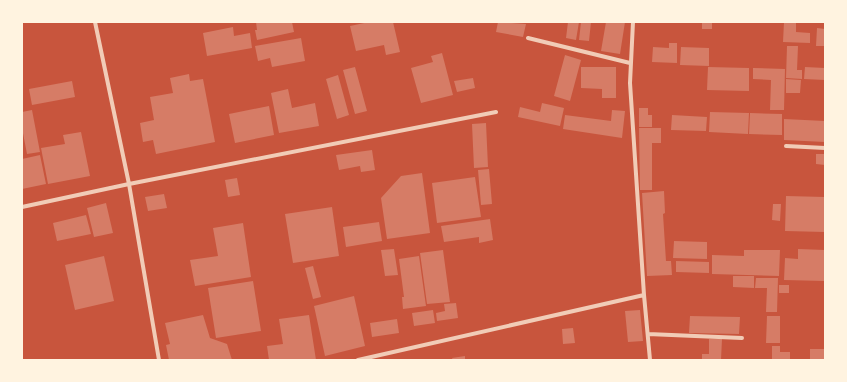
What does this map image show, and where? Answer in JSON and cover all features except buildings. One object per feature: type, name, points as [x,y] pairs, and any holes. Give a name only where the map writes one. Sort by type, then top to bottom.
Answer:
[{"type":"street","points":[[95,22],[129,184],[160,360]]},
{"type":"street","points":[[633,22],[630,63],[644,295],[650,360]]},
{"type":"street","points":[[528,38],[630,63]]},
{"type":"street","points":[[22,208],[129,184],[496,112]]},
{"type":"street","points":[[786,146],[825,148]]},
{"type":"street","points":[[358,360],[644,295]]},
{"type":"street","points":[[648,334],[742,338]]}]
